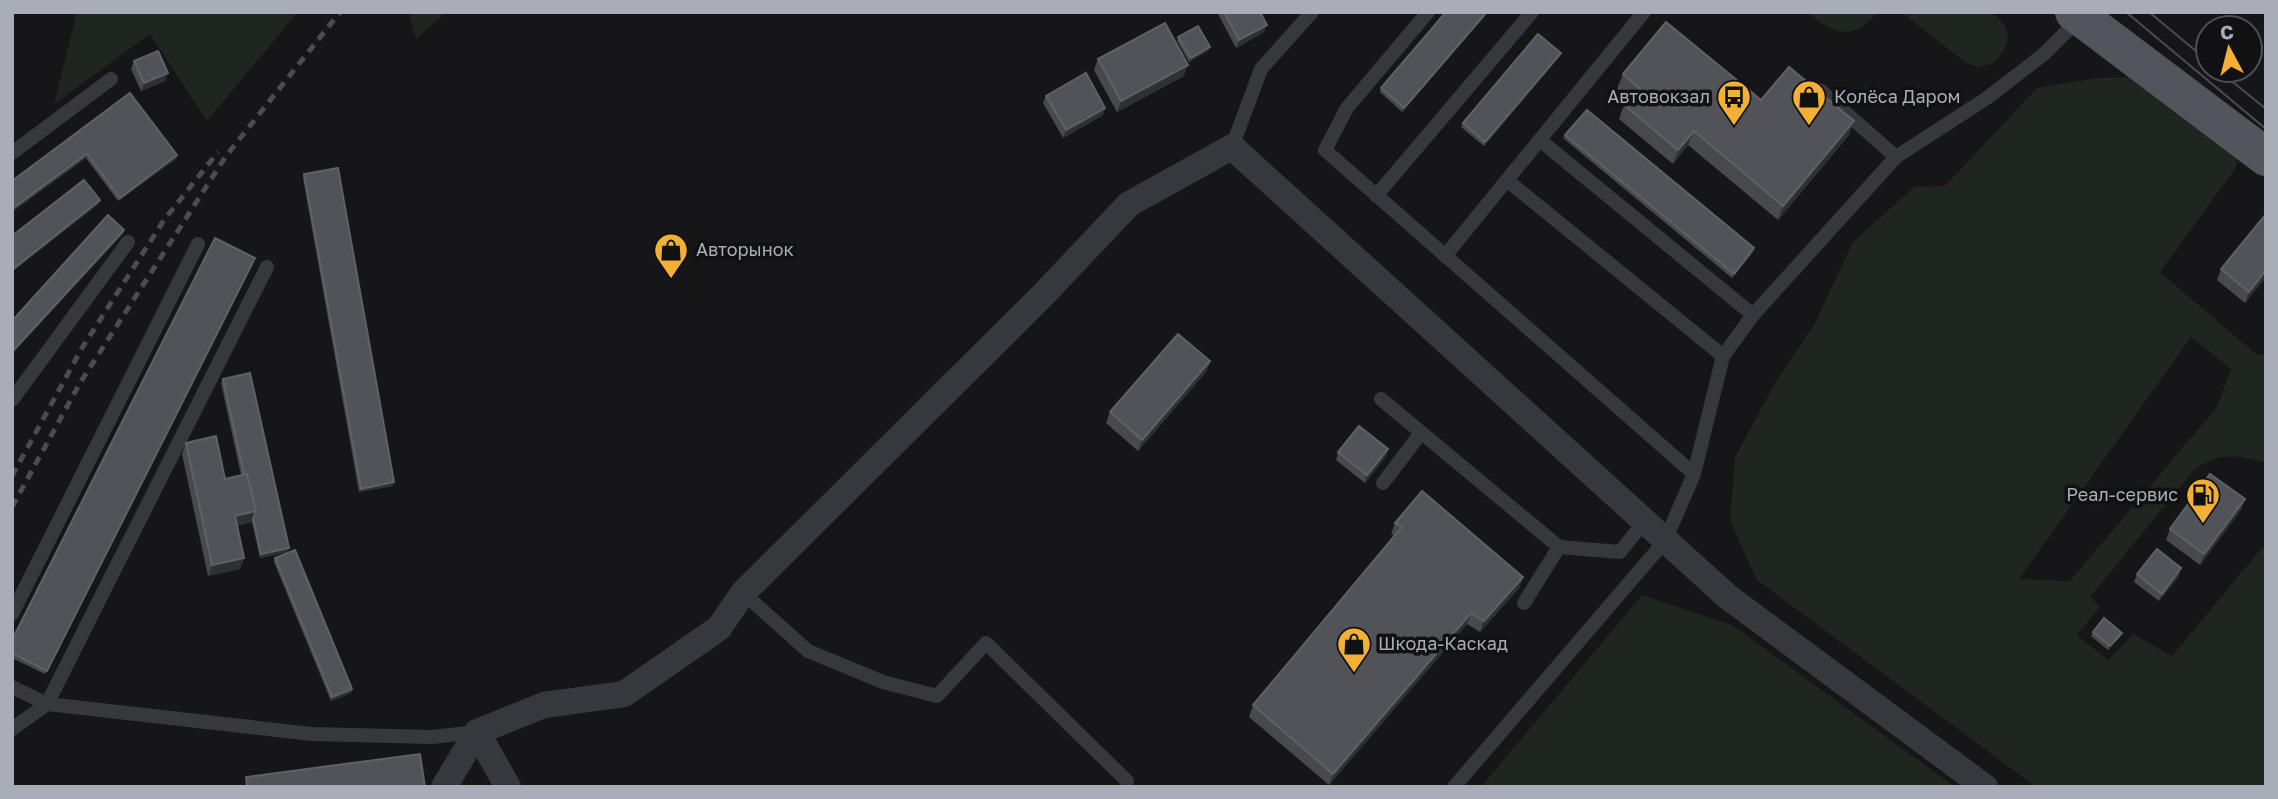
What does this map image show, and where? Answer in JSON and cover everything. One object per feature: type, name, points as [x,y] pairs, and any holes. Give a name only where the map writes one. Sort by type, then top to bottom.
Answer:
[{"type":"main road","points":[[2078,15],[2266,157]]},
{"type":"street","points":[[444,787],[477,732],[544,705],[624,695],[719,628],[743,593],[1043,295],[1129,204],[1232,147],[1728,597],[1985,787]]},
{"type":"street","points":[[477,732],[508,787]]},
{"type":"lane","points":[[1232,147],[1261,69],[1312,12]]},
{"type":"lane","points":[[1428,12],[1347,108],[1325,150],[1694,474]]},
{"type":"lane","points":[[1376,196],[1532,12]]},
{"type":"lane","points":[[1445,256],[1644,12]]},
{"type":"lane","points":[[1454,787],[1665,541],[1694,474],[1723,356],[1753,315],[1896,157],[1996,90],[2044,54],[2078,15]]},
{"type":"lane","points":[[12,153],[111,79]]},
{"type":"lane","points":[[1820,90],[1896,157]]},
{"type":"lane","points":[[1541,141],[1753,315]]},
{"type":"lane","points":[[1508,181],[1723,356]]},
{"type":"lane","points":[[12,400],[128,242]]},
{"type":"lane","points":[[12,614],[198,244]]},
{"type":"lane","points":[[12,729],[47,704],[267,267]]},
{"type":"lane","points":[[1381,399],[1559,547],[1620,552],[1644,522]]},
{"type":"lane","points":[[1382,483],[1421,432]]},
{"type":"lane","points":[[1524,603],[1559,547]]},
{"type":"lane","points":[[743,593],[807,651],[883,682],[937,696],[986,643],[1127,780]]},
{"type":"lane","points":[[12,687],[47,704],[312,734],[432,737],[477,732]]},
{"type":"shaded area","points":[[77,12],[298,12],[207,121],[150,34],[54,104]]},
{"type":"shaded area","points":[[408,12],[446,12],[416,39]]},
{"type":"shaded area","points":[[1807,12],[1878,12],[1860,28],[1843,32],[1826,26]]},
{"type":"shaded area","points":[[1908,12],[1991,12],[2004,24],[2007,43],[1993,63],[1979,67],[1966,63],[1905,15]]},
{"type":"shaded area","points":[[2137,77],[2239,151],[2235,169],[2160,272],[2257,355],[2266,354],[2266,462],[2228,456],[2213,459],[2194,470],[2090,597],[2100,607],[2077,635],[2108,660],[2133,634],[2172,656],[2266,543],[2266,784],[2263,787],[2036,787],[1757,580],[1730,521],[1735,457],[1778,378],[1814,325],[1853,242],[1914,187],[1945,186],[2037,88],[2096,78]],"holes":[[[2191,337],[2231,369],[2217,407],[2070,581],[2019,579]]]},
{"type":"shaded area","points":[[1642,595],[1732,625],[1955,787],[1481,787]]},
{"type":"building","points":[[1224,12],[1260,12],[1267,25],[1239,40]]},
{"type":"building","points":[[1446,12],[1485,14],[1404,108],[1381,88]]},
{"type":"building","name":"Автовокзал","points":[[1666,22],[1761,100],[1789,67],[1854,121],[1783,206],[1694,131],[1678,150],[1624,105],[1639,88],[1623,74]]},
{"type":"building","points":[[1165,23],[1188,65],[1121,101],[1098,59]]},
{"type":"building","points":[[1198,26],[1210,47],[1191,58],[1178,37]]},
{"type":"building","points":[[1538,34],[1561,53],[1485,142],[1463,123]]},
{"type":"building","points":[[158,51],[168,73],[144,83],[134,61]]},
{"type":"building","points":[[1086,73],[1105,108],[1066,130],[1046,96]]},
{"type":"building","points":[[130,93],[177,155],[120,198],[87,154],[12,209],[12,181]]},
{"type":"building","points":[[1587,110],[1754,248],[1734,274],[1565,135]]},
{"type":"building","points":[[338,168],[394,482],[361,489],[304,174]]},
{"type":"building","points":[[84,180],[100,200],[12,270],[12,236]]},
{"type":"building","points":[[2266,214],[2266,270],[2249,292],[2221,269]]},
{"type":"building","points":[[108,215],[124,230],[12,352],[12,321]]},
{"type":"building","points":[[215,238],[255,258],[47,671],[12,653],[12,640]]},
{"type":"building","points":[[1178,334],[1210,361],[1142,440],[1110,412]]},
{"type":"building","points":[[250,373],[289,548],[261,554],[253,519],[256,511],[247,474],[244,475],[223,379]]},
{"type":"building","points":[[1359,426],[1388,449],[1367,475],[1338,452]]},
{"type":"building","points":[[216,436],[225,479],[247,474],[256,511],[235,516],[244,558],[212,565],[186,443]]},
{"type":"building","name":"Реал-сервис","points":[[2210,474],[2245,499],[2204,554],[2170,529]]},
{"type":"building","name":"Шкода-Каскад","points":[[1422,491],[1523,577],[1484,621],[1471,613],[1333,774],[1253,705],[1402,527],[1395,523]]},
{"type":"building","points":[[2157,549],[2181,568],[2162,594],[2137,574]]},
{"type":"building","points":[[295,550],[352,689],[332,697],[275,558]]},
{"type":"building","points":[[2104,618],[2122,633],[2110,646],[2093,632]]},
{"type":"building","points":[[420,754],[425,787],[247,787],[246,777]]},
{"type":"tram line","points":[[2126,12],[2266,129]]},
{"type":"tram line","points":[[2149,12],[2194,49]]},
{"type":"tram line","points":[[2235,84],[2266,109]]},
{"type":"railway","points":[[12,507],[80,383],[226,156],[340,12]]},
{"type":"railway","points":[[12,476],[82,348],[164,220],[218,152]]},
{"type":"place","name":"Автовокзал","points":[[1734,127]]},
{"type":"place","name":"Колёса Даром","points":[[1809,127]]},
{"type":"place","name":"Авторынок","points":[[671,280]]},
{"type":"place","name":"Реал-сервис","points":[[2203,525]]},
{"type":"place","name":"Шкода-Каскад","points":[[1354,674]]}]
